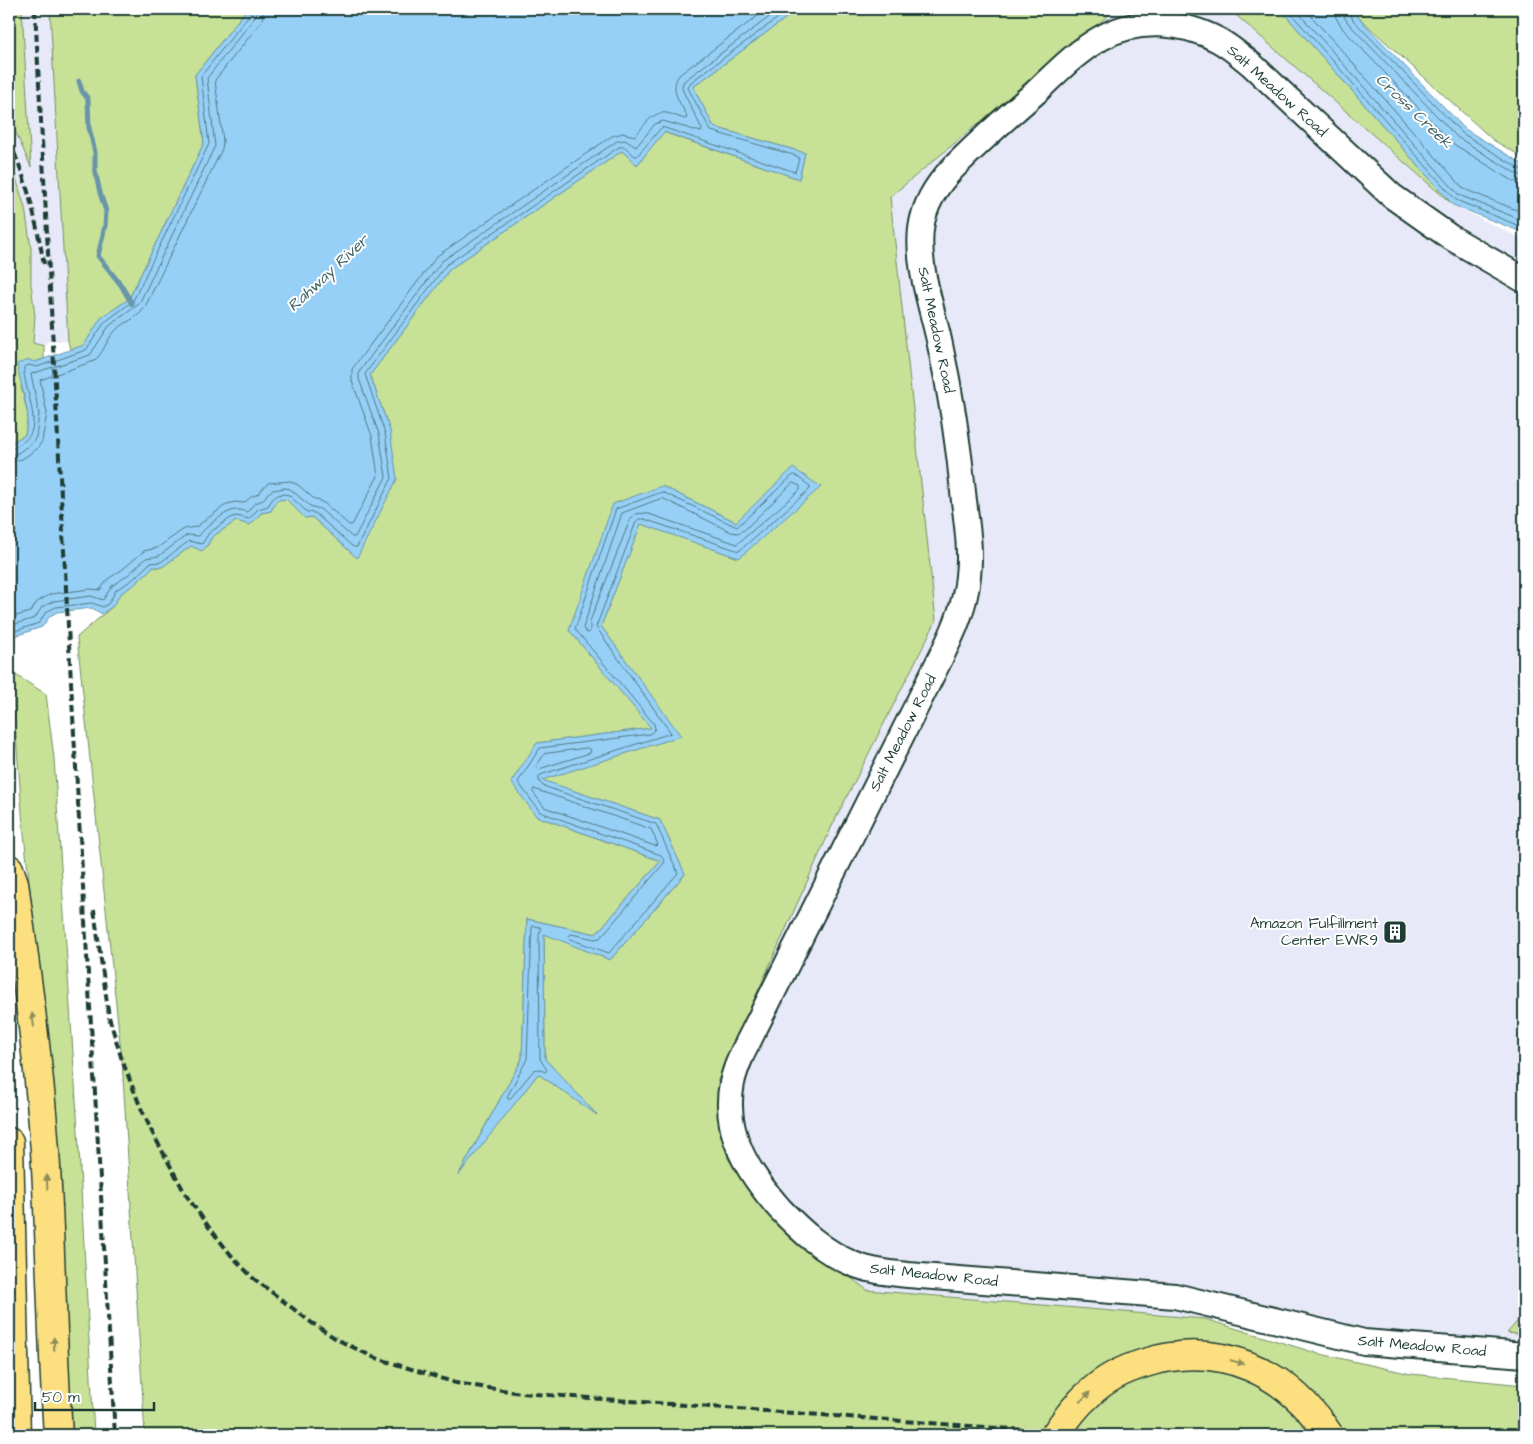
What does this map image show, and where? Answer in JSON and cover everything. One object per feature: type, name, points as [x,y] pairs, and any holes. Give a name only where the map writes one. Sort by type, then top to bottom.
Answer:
[{"type":"highway","points":[[12,876],[34,1032],[45,1150],[58,1435]]},
{"type":"highway","points":[[9,1142],[16,1435]]},
{"type":"highway","points":[[1055,1435],[1076,1406],[1090,1392],[1121,1372],[1156,1360],[1196,1355],[1218,1357],[1238,1362],[1270,1375],[1298,1397],[1316,1416],[1329,1435]]},
{"type":"street","name":"Salt Meadow Road","points":[[1524,280],[1450,238],[1392,196],[1252,65],[1228,46],[1206,34],[1180,26],[1139,26],[1114,32],[1091,44],[1056,73],[954,167],[938,185],[928,204],[922,221],[920,250],[947,374],[961,472],[969,563],[963,603],[953,632],[939,662],[742,1054],[732,1081],[730,1106],[733,1131],[741,1155],[753,1176],[770,1197],[788,1217],[816,1242],[839,1258],[866,1268],[908,1275],[1175,1296],[1364,1342],[1524,1355]]},
{"type":"shaded area","points":[[22,9],[50,9],[68,341],[48,341],[44,346],[33,343],[35,316],[25,208],[9,159],[9,117],[31,165]]},
{"type":"shaded area","points":[[1116,9],[1229,9],[1453,205],[1524,240],[1524,1347],[867,1290],[777,1222],[728,1159],[718,1080],[833,824],[936,621],[890,197]]},
{"type":"green space","points":[[9,9],[22,9],[31,167],[9,117]]},
{"type":"green space","points":[[50,9],[247,9],[195,75],[204,143],[129,299],[101,318],[84,346],[70,350],[68,341]]},
{"type":"green space","points":[[798,9],[1116,9],[890,197],[936,621],[833,824],[718,1080],[728,1159],[777,1222],[867,1290],[1205,1319],[1316,1353],[1411,1374],[1524,1385],[1524,1435],[145,1435],[122,1061],[77,637],[113,606],[120,594],[135,584],[153,567],[162,567],[191,546],[207,546],[212,537],[236,521],[250,525],[261,513],[271,511],[276,500],[286,499],[305,518],[312,517],[357,557],[390,431],[370,375],[450,269],[622,151],[637,165],[663,132],[799,179],[805,153],[714,127],[693,87]],"holes":[[[662,486],[736,522],[739,558],[641,523],[601,626],[680,736],[541,780],[660,820],[685,874],[610,960],[544,933],[545,1059],[595,1113],[538,1074],[460,1172],[522,1059],[527,919],[596,934],[661,861],[536,816],[537,743],[652,728],[569,630]]]},
{"type":"green space","points":[[1229,9],[1280,9],[1453,205]]},
{"type":"green space","points":[[1352,9],[1524,9],[1524,158],[1493,140],[1357,16]]},
{"type":"green space","points":[[9,159],[25,208],[31,248],[31,283],[35,316],[33,343],[44,346],[44,359],[35,362],[21,386],[28,415],[25,435],[9,444]]},
{"type":"green space","points":[[11,672],[46,694],[54,758],[78,1131],[94,1435],[72,1435],[47,1048],[23,825]]},
{"type":"green space","points":[[1524,1314],[1524,1335],[1507,1333]]},
{"type":"water","name":"Rahway River","points":[[247,9],[798,9],[693,87],[714,127],[805,153],[799,179],[664,132],[637,165],[622,151],[450,269],[370,375],[390,431],[397,479],[357,558],[312,517],[305,518],[286,499],[277,500],[271,511],[261,513],[250,525],[236,521],[212,537],[202,551],[191,546],[162,567],[153,567],[135,584],[120,594],[113,606],[102,614],[92,608],[57,612],[50,616],[42,627],[9,638],[9,444],[25,435],[28,415],[17,364],[29,360],[35,362],[84,345],[101,318],[129,299],[204,143],[195,75]]},
{"type":"water","name":"Cross Creek","points":[[1280,9],[1352,9],[1465,129],[1524,165],[1524,233],[1453,205]]},
{"type":"water","points":[[793,468],[821,487],[739,558],[641,524],[601,626],[681,736],[542,780],[660,820],[685,874],[610,960],[544,934],[545,1059],[597,1115],[538,1074],[458,1176],[522,1059],[527,919],[596,934],[661,861],[536,816],[511,782],[537,743],[651,728],[569,630],[613,504],[662,486],[736,522]]},
{"type":"waterway","points":[[79,81],[82,91],[88,99],[89,128],[95,152],[95,170],[106,211],[105,226],[98,256],[121,285],[132,304]]},
{"type":"railway","points":[[35,9],[71,682],[115,1435]]},
{"type":"railway","points":[[9,142],[26,186],[44,264]]},
{"type":"railway","points":[[94,910],[109,1017],[122,1060],[152,1132],[186,1195],[231,1255],[253,1278],[312,1323],[338,1340],[373,1357],[456,1383],[521,1393],[1093,1435]]},
{"type":"place","name":"Amazon Fulfillment Center EWR9","points":[[1395,932]]}]
